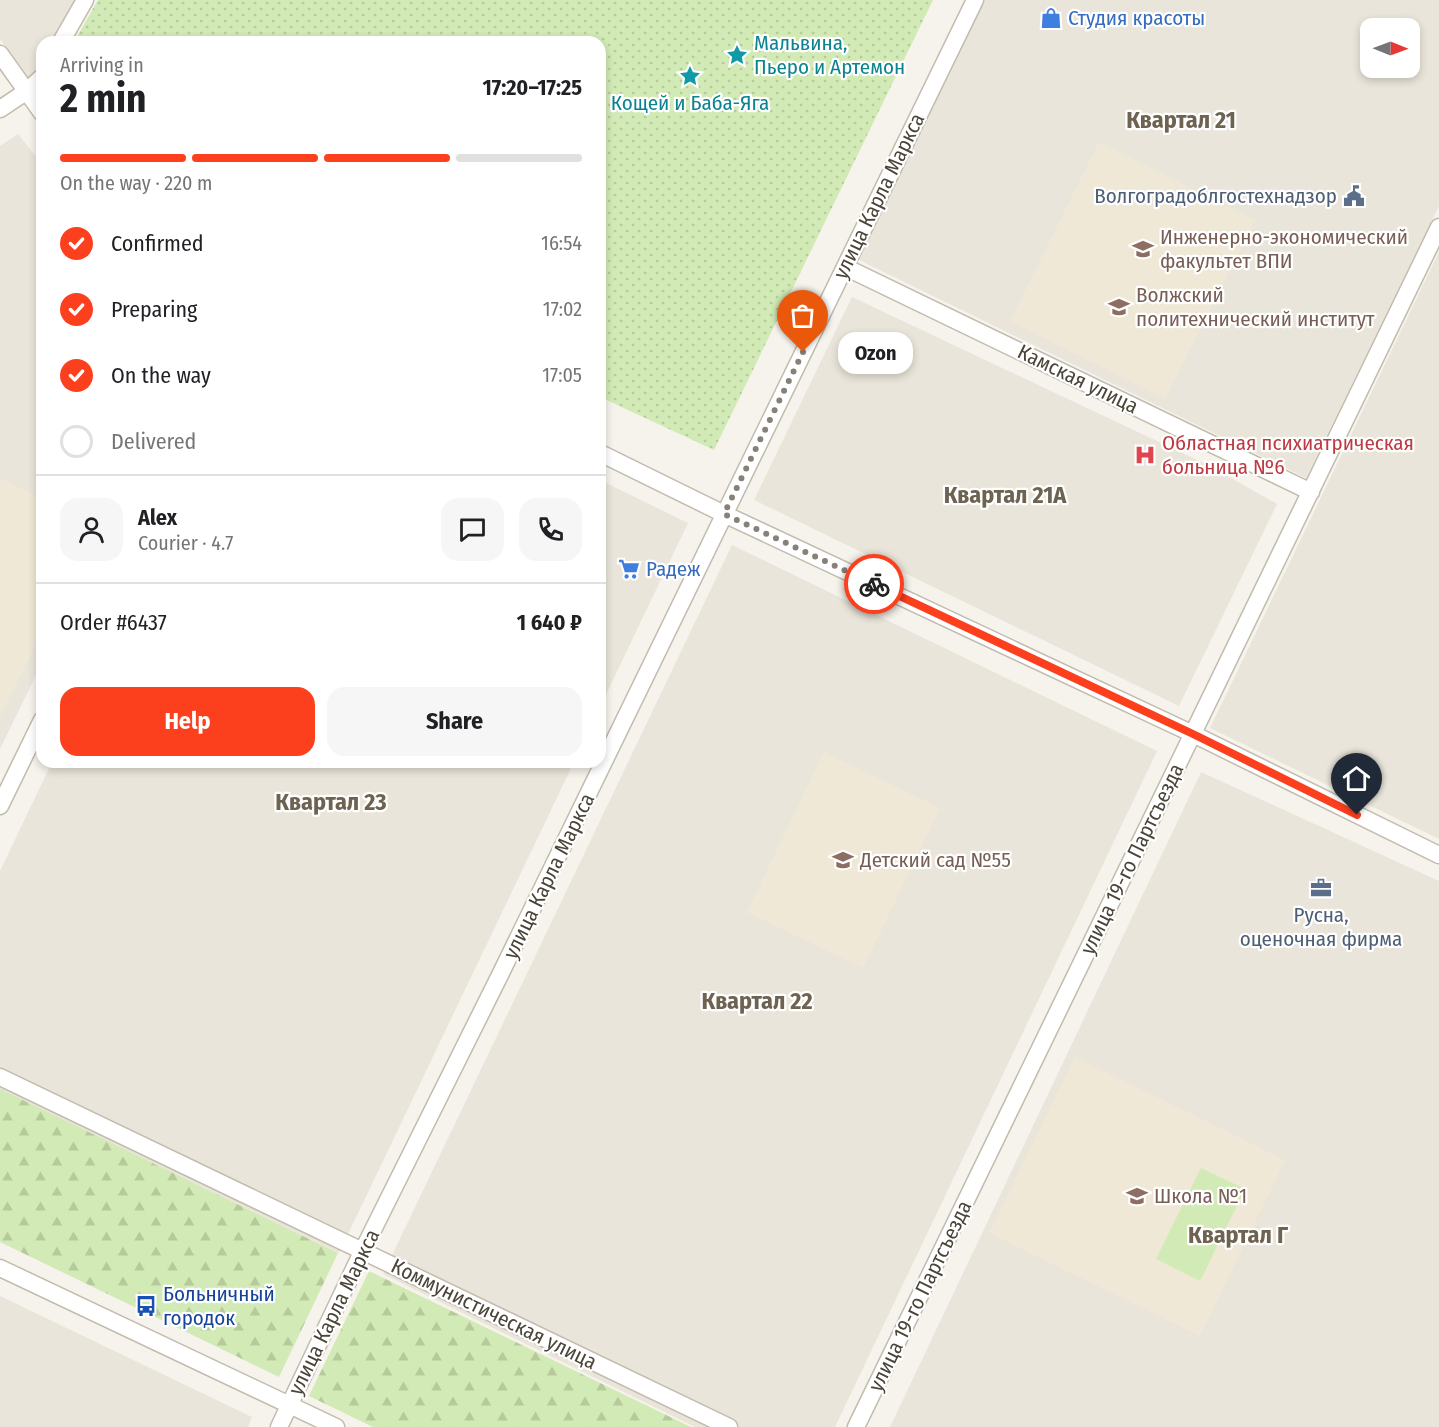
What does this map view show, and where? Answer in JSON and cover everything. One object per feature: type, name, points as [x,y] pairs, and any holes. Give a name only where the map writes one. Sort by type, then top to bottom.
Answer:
[{"type":"street","points":[[65,36],[85,0]]},
{"type":"street","name":"улица Карла Маркса","points":[[606,757],[975,0]]},
{"type":"street","points":[[0,54],[36,104]]},
{"type":"street","points":[[0,109],[36,83]]},
{"type":"street","name":"улица 19-го Партсъезда","points":[[856,1427],[1439,226]]},
{"type":"street","name":"Камская улица","points":[[845,267],[1311,492]]},
{"type":"street","points":[[606,456],[724,514],[1193,734],[1439,855]]},
{"type":"street","points":[[0,806],[36,732]]},
{"type":"street","name":"улица Карла Маркса","points":[[279,1427],[363,1250],[601,768]]},
{"type":"street","name":"Коммунистическая улица","points":[[0,1077],[729,1427]]},
{"type":"street","points":[[0,1268],[336,1427]]},
{"type":"shaded area","points":[[0,0],[76,0],[55,36],[36,36],[36,70],[30,81],[0,39]]},
{"type":"shaded area","points":[[981,0],[1439,0],[1439,206],[1306,478],[857,259]]},
{"type":"shaded area","points":[[18,134],[36,156],[36,675],[0,749],[0,146]]},
{"type":"shaded area","name":"Инженерно-экономический факультет ВПИ","points":[[1099,142],[1255,220],[1165,399],[1010,321]]},
{"type":"shaded area","points":[[1439,252],[1439,839],[1210,728]]},
{"type":"shaded area","points":[[852,297],[1212,467],[1277,504],[1179,706],[754,500]]},
{"type":"shaded area","points":[[0,478],[36,496],[36,644],[0,717]]},
{"type":"shaded area","points":[[606,483],[688,523],[606,694]]},
{"type":"shaded area","points":[[732,545],[1157,751],[835,1427],[695,1427],[383,1274]]},
{"type":"shaded area","name":"Детский сад №55","points":[[824,752],[940,808],[863,968],[747,912]]},
{"type":"shaded area","points":[[49,768],[571,768],[339,1253],[0,1090],[0,871]]},
{"type":"shaded area","points":[[1201,772],[1439,881],[1439,1427],[890,1427]]},
{"type":"shaded area","name":"Школа №1","points":[[1075,1057],[1285,1160],[1200,1336],[989,1233]]},
{"type":"shaded area","points":[[0,1296],[252,1417],[248,1427],[0,1427]]},
{"type":"green space","points":[[98,0],[933,0],[714,450],[606,400],[606,36],[77,36]]},
{"type":"green space","points":[[0,1089],[338,1253],[279,1377],[0,1242]]},
{"type":"green space","points":[[1201,1168],[1245,1189],[1200,1281],[1156,1259]]},
{"type":"green space","points":[[369,1271],[691,1427],[373,1427],[309,1396]]},
{"type":"way so far","points":[[803,352],[724,514],[874,584]]},
{"type":"place","name":"Студия красоты","points":[[1051,18]]},
{"type":"place","name":"Мальвина, Пьеро и Артемон","points":[[737,55]]},
{"type":"place","name":"Кощей и Баба-Яга","points":[[690,76]]},
{"type":"place","name":"Волгоградоблгостехнадзор","points":[[1354,196]]},
{"type":"place","name":"Инженерно-экономический факультет ВПИ","points":[[1143,249]]},
{"type":"place","name":"Волжский политехнический институт","points":[[1119,307]]},
{"type":"place","name":"Ozon","points":[[803,352]]},
{"type":"place","name":"Областная психиатрическая больница №6","points":[[1145,455]]},
{"type":"place","name":"Радеж","points":[[629,569]]},
{"type":"place","name":"Детский сад №55","points":[[843,860]]},
{"type":"place","name":"Русна, оценочная фирма","points":[[1321,888]]},
{"type":"place","name":"Школа №1","points":[[1137,1196]]},
{"type":"place","name":"Больничный городок","points":[[146,1306]]},
{"type":"district","name":"Квартал 21","points":[[1181,120]]},
{"type":"district","name":"Квартал 21А","points":[[1005,495]]},
{"type":"district","name":"Квартал 23","points":[[331,802]]},
{"type":"district","name":"Квартал 22","points":[[757,1001]]},
{"type":"district","name":"Квартал Г","points":[[1238,1235]]},
{"type":"route","points":[[874,584],[1193,734],[1357,815]]}]
